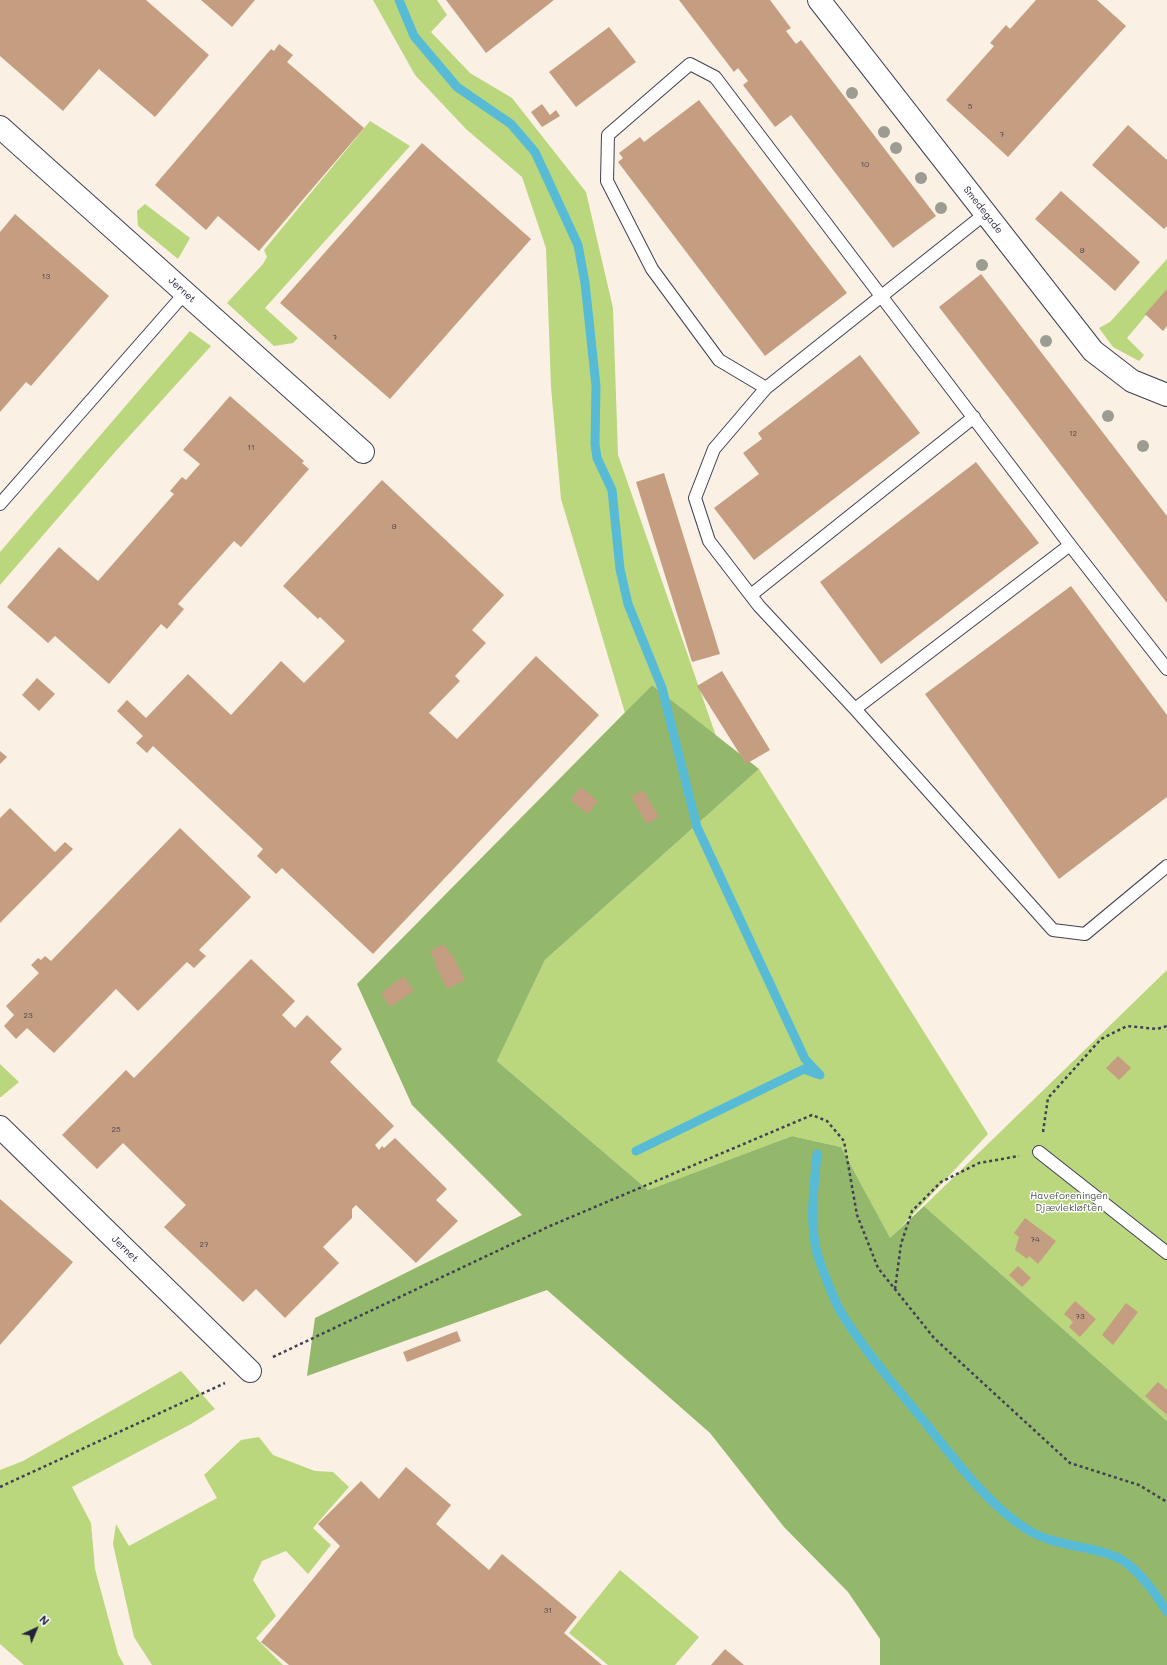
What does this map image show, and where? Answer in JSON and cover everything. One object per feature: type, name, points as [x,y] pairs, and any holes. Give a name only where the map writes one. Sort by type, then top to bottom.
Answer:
[{"type":"street","name":"Smedegade","points":[[819,0],[1093,351],[1132,381],[1167,395]]},
{"type":"street","name":"Jernet","points":[[0,127],[363,452]]},
{"type":"street","name":"Jernet","points":[[0,1126],[250,1371]]},
{"type":"lane","points":[[766,388],[718,360],[652,269],[607,181],[608,135],[690,64],[715,77],[1070,545],[1167,669]]},
{"type":"lane","points":[[986,213],[766,388],[714,449],[695,498],[709,541],[751,596],[855,709],[1053,930],[1085,934],[1167,866]]},
{"type":"lane","points":[[0,504],[185,293]]},
{"type":"lane","points":[[751,596],[974,417]]},
{"type":"lane","points":[[855,709],[1070,545]]},
{"type":"lane","points":[[1039,1152],[1167,1253]]},
{"type":"path","points":[[895,1289],[901,1244],[912,1211],[941,1182],[979,1163],[1039,1152],[1048,1098],[1101,1039],[1127,1026],[1157,1029],[1167,1026]]},
{"type":"path","points":[[0,1487],[250,1371],[277,1354],[550,1226],[812,1115],[827,1121],[844,1141],[857,1215],[878,1268],[934,1338],[1070,1463],[1139,1485],[1167,1502]]},
{"type":"green space","points":[[373,0],[437,0],[447,15],[431,32],[470,73],[512,98],[586,192],[613,308],[618,455],[716,736],[652,685],[625,713],[561,499],[551,387],[546,248],[522,177],[466,129],[415,75]]},
{"type":"green space","points":[[370,121],[410,146],[265,308],[298,338],[293,343],[274,346],[227,303],[263,264],[267,257],[264,250]]},
{"type":"green space","points":[[145,204],[190,238],[178,259],[138,226],[137,211]]},
{"type":"green space","points":[[1167,259],[1167,290],[1127,338],[1144,355],[1139,361],[1113,347],[1099,328],[1110,322]]},
{"type":"green space","points":[[190,331],[211,346],[115,452],[0,585],[0,552]]},
{"type":"green space","points":[[652,685],[759,769],[545,960],[497,1061],[648,1190],[792,1136],[841,1147],[890,1238],[924,1206],[1167,1421],[1167,1665],[880,1665],[880,1639],[848,1592],[784,1527],[710,1433],[547,1290],[307,1376],[315,1318],[522,1215],[412,1105],[357,984]]},
{"type":"green space","points":[[759,769],[988,1134],[890,1239],[841,1147],[792,1136],[648,1190],[497,1061],[545,960]]},
{"type":"green space","name":"Haveforeningen Djævlekløften","points":[[1167,970],[1167,1421],[924,1206]]},
{"type":"green space","points":[[0,1064],[19,1082],[1,1097],[0,1097]]},
{"type":"green space","points":[[181,1371],[215,1409],[191,1424],[72,1487],[91,1523],[95,1569],[118,1654],[124,1665],[24,1665],[0,1644],[0,1470],[23,1461]]},
{"type":"green space","points":[[259,1437],[273,1455],[315,1471],[333,1472],[349,1487],[313,1528],[331,1545],[308,1574],[286,1551],[262,1561],[253,1580],[276,1616],[256,1638],[283,1665],[152,1665],[134,1637],[113,1544],[116,1524],[129,1546],[217,1498],[204,1475],[241,1440]]},
{"type":"green space","points":[[620,1570],[699,1637],[675,1665],[608,1665],[569,1633]]},
{"type":"building","points":[[0,0],[146,0],[209,55],[155,117],[99,69],[63,111],[0,56]]},
{"type":"building","points":[[201,0],[255,0],[232,27]]},
{"type":"building","points":[[446,0],[554,0],[486,53]]},
{"type":"building","points":[[679,0],[770,0],[791,28],[786,31],[796,44],[801,40],[936,216],[893,248],[791,115],[775,127],[743,85],[748,81],[738,68],[734,72]]},
{"type":"building","points":[[1036,0],[1097,0],[1126,26],[1008,157],[946,100],[994,46],[990,43],[1006,25],[1010,29]]},
{"type":"building","points":[[609,27],[636,62],[576,107],[549,72]]},
{"type":"building","points":[[279,44],[293,55],[287,62],[364,128],[259,251],[218,216],[206,230],[155,185],[271,49],[274,51]]},
{"type":"building","points":[[699,100],[847,293],[765,356],[618,162],[623,158],[619,153],[640,137],[644,142]]},
{"type":"building","points":[[542,104],[550,115],[556,110],[560,116],[542,127],[531,112]]},
{"type":"building","points":[[1128,125],[1167,160],[1167,226],[1164,229],[1092,165]]},
{"type":"building","points":[[422,143],[531,239],[390,399],[280,303]]},
{"type":"building","points":[[1061,191],[1140,262],[1115,291],[1035,219]]},
{"type":"building","points":[[15,214],[109,296],[31,386],[26,382],[0,412],[0,232]]},
{"type":"building","points":[[981,274],[1167,516],[1167,603],[939,307]]},
{"type":"building","points":[[1167,289],[1167,326],[1163,331],[1145,314]]},
{"type":"building","points":[[860,355],[920,433],[754,560],[714,508],[759,474],[743,453],[762,439],[758,433]]},
{"type":"building","points":[[230,396],[304,461],[302,463],[309,469],[241,547],[234,541],[178,604],[184,609],[167,629],[161,624],[109,684],[55,636],[48,643],[7,607],[59,547],[98,581],[174,494],[170,491],[182,477],[186,480],[200,464],[183,450]]},
{"type":"building","points":[[976,462],[1039,543],[881,664],[820,582]]},
{"type":"building","points":[[664,473],[720,654],[692,662],[636,482]]},
{"type":"building","points":[[382,480],[504,595],[472,630],[486,643],[455,676],[460,681],[429,713],[457,739],[536,656],[599,715],[373,954],[282,868],[276,874],[257,856],[263,849],[153,746],[147,753],[136,743],[143,736],[117,711],[127,700],[146,718],[188,674],[231,715],[281,661],[304,683],[345,641],[320,617],[318,619],[283,586]]},
{"type":"building","points":[[1071,586],[1167,715],[1167,797],[1059,879],[925,694]]},
{"type":"building","points":[[722,671],[770,750],[746,764],[697,686]]},
{"type":"building","points":[[37,678],[55,694],[39,711],[22,695]]},
{"type":"building","points":[[0,751],[7,757],[0,764]]},
{"type":"building","points":[[581,787],[598,801],[588,814],[570,800]]},
{"type":"building","points":[[643,790],[659,817],[647,824],[631,797]]},
{"type":"building","points":[[10,808],[55,852],[65,842],[73,849],[0,923],[0,818]]},
{"type":"building","points":[[180,828],[251,897],[199,950],[206,956],[194,968],[187,962],[138,1011],[116,989],[54,1053],[27,1028],[16,1039],[4,1026],[14,1015],[6,1006],[39,973],[31,965],[38,958],[41,960],[45,956],[51,961]]},
{"type":"building","points":[[444,944],[450,954],[452,954],[465,980],[447,989],[434,963],[436,962],[430,951]]},
{"type":"building","points":[[251,959],[295,1001],[282,1015],[295,1028],[307,1015],[342,1049],[330,1062],[394,1126],[375,1145],[379,1150],[382,1146],[384,1148],[395,1138],[447,1189],[436,1200],[458,1221],[416,1263],[356,1205],[352,1209],[352,1218],[323,1247],[339,1263],[285,1318],[256,1289],[243,1302],[164,1227],[186,1205],[123,1143],[97,1169],[62,1135],[126,1070],[134,1078]]},
{"type":"building","points":[[404,976],[414,991],[390,1007],[381,993]]},
{"type":"building","points":[[1118,1056],[1131,1068],[1119,1080],[1106,1068]]},
{"type":"building","points":[[0,1199],[73,1262],[0,1345]]},
{"type":"building","points":[[1025,1218],[1056,1241],[1038,1264],[1029,1256],[1027,1259],[1015,1250],[1019,1237],[1014,1233]]},
{"type":"building","points":[[1018,1266],[1031,1278],[1022,1287],[1009,1275]]},
{"type":"building","points":[[1075,1301],[1096,1319],[1080,1337],[1069,1327],[1073,1322],[1064,1314]]},
{"type":"building","points":[[1126,1303],[1138,1312],[1113,1345],[1102,1335]]},
{"type":"building","points":[[457,1331],[461,1341],[407,1362],[403,1352]]},
{"type":"building","points":[[1158,1382],[1167,1390],[1167,1415],[1145,1396]]},
{"type":"building","points":[[406,1467],[451,1505],[436,1524],[489,1570],[502,1554],[577,1617],[564,1633],[602,1665],[289,1665],[261,1642],[340,1546],[318,1524],[361,1481],[379,1499]]},
{"type":"building","points":[[725,1649],[744,1665],[711,1665]]},
{"type":"waterway","points":[[399,0],[414,36],[457,87],[511,124],[535,152],[578,245],[585,283],[596,386],[595,444],[597,458],[612,490],[620,569],[628,604],[662,688],[697,827],[805,1059],[820,1075]]},
{"type":"waterway","points":[[636,1151],[804,1069],[817,1074]]},
{"type":"waterway","points":[[817,1154],[813,1216],[813,1229],[817,1253],[839,1309],[870,1355],[971,1480],[1013,1520],[1028,1530],[1048,1539],[1103,1552],[1122,1560],[1137,1572],[1144,1580],[1167,1612]]}]
